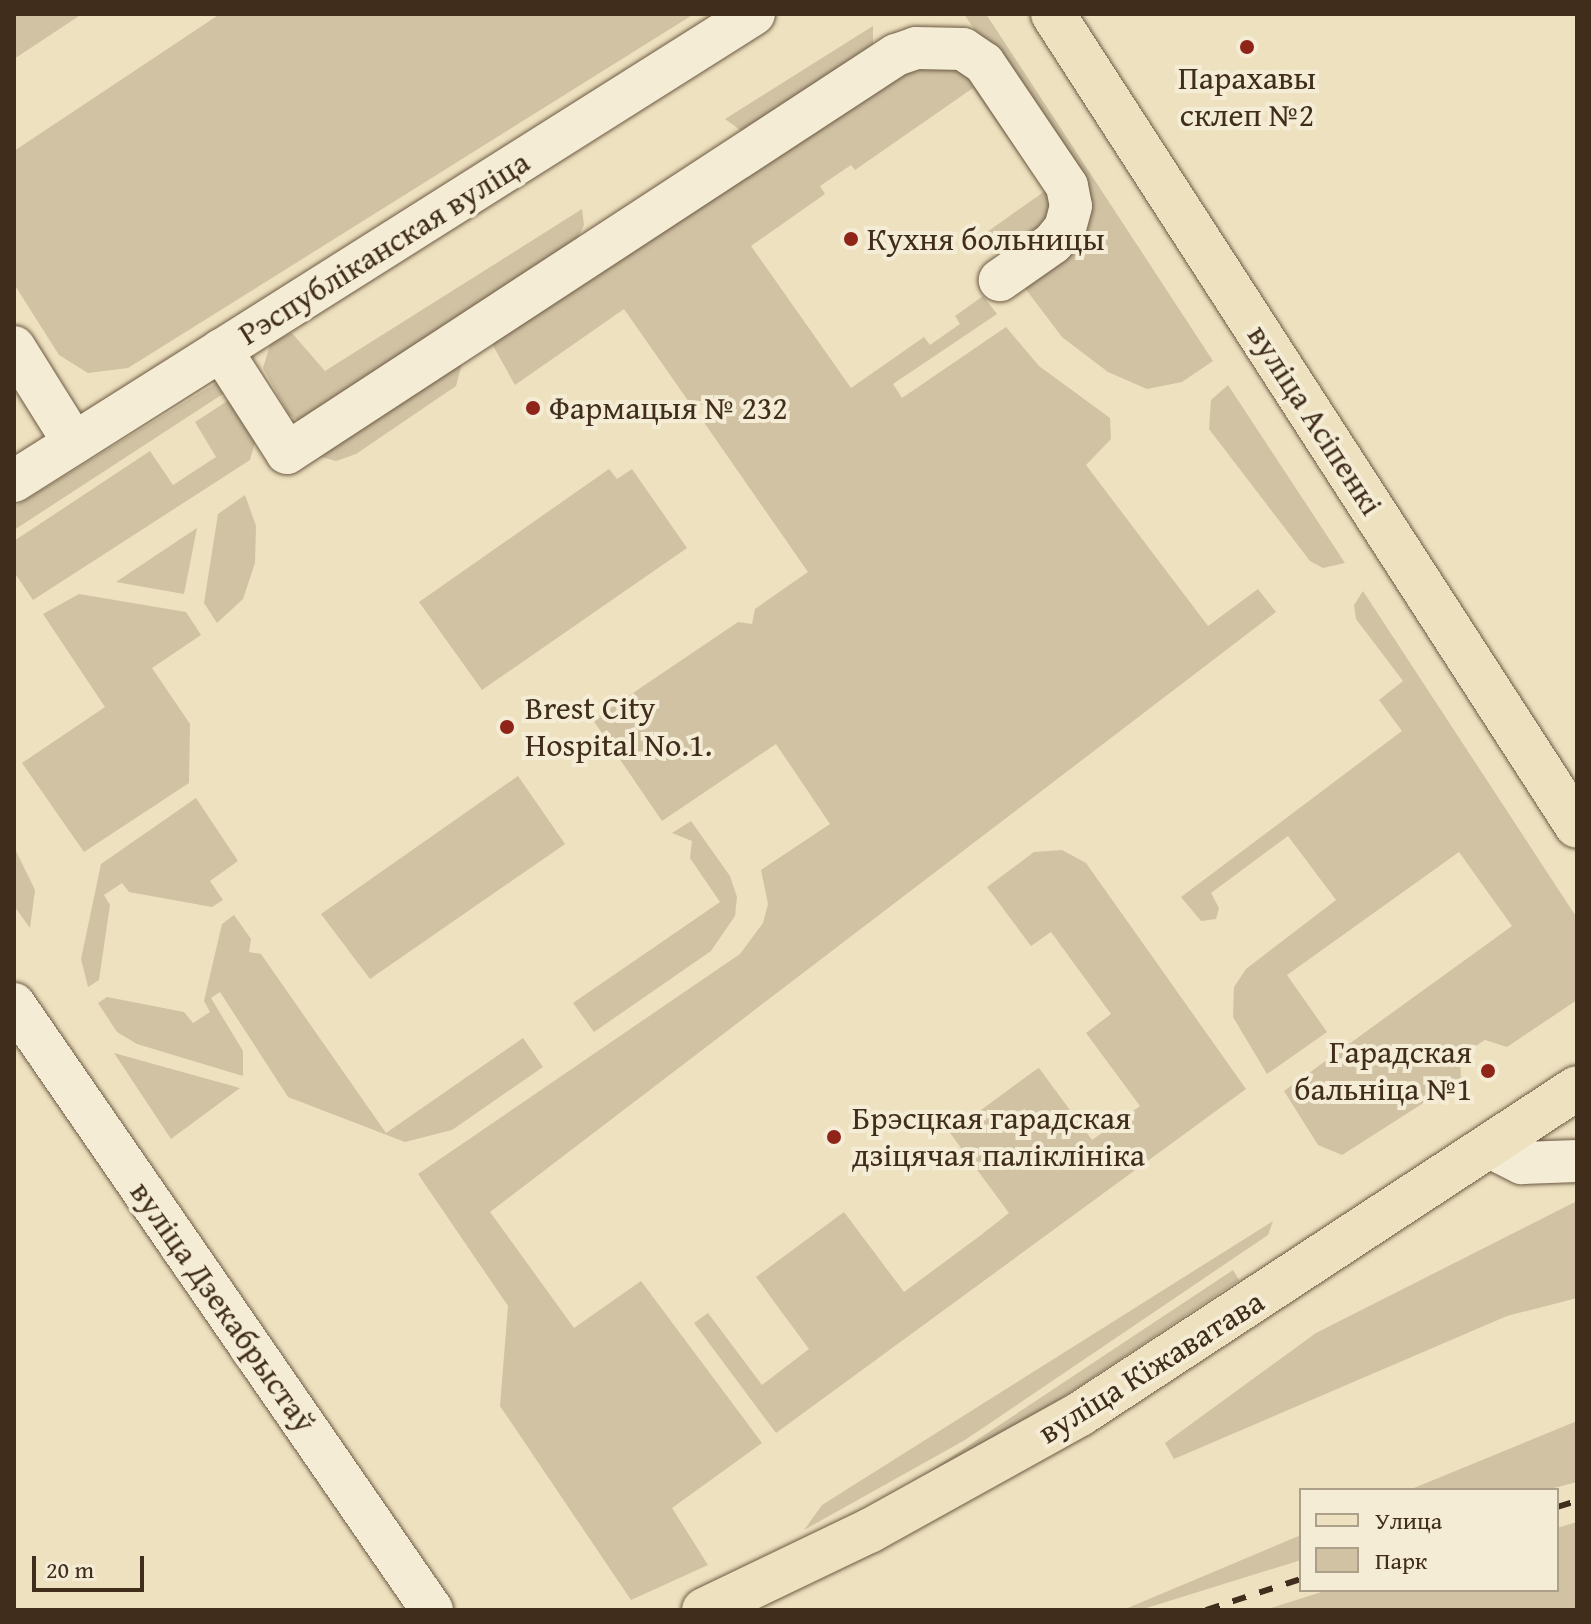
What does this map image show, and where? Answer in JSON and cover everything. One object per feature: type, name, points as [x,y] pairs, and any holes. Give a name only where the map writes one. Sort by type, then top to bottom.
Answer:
[{"type":"main road","name":"вуліца Асіпенкі","points":[[1053,14],[1577,826]]},
{"type":"main road","name":"вуліца Кіжаватава","points":[[704,1610],[938,1495],[1080,1414],[1577,1088]]},
{"type":"street","name":"Рэспубліканская вуліца","points":[[14,481],[754,14]]},
{"type":"street","points":[[221,350],[287,453],[896,55],[916,48],[963,49],[984,63],[1067,186],[1071,206],[1065,228],[1053,243],[1000,280]]},
{"type":"street","points":[[14,347],[74,443]]},
{"type":"street","name":"вуліца Дзекабрыстаў","points":[[14,1004],[432,1610]]},
{"type":"street","points":[[1488,1146],[1522,1163],[1577,1161]]},
{"type":"green space","points":[[14,14],[82,14],[14,59]]},
{"type":"green space","points":[[220,14],[694,14],[128,368],[88,373],[59,355],[14,284],[14,151]]},
{"type":"green space","points":[[964,14],[986,14],[1213,361],[1182,382],[1147,389],[1108,372],[1062,337],[1018,279],[1071,173]]},
{"type":"green space","points":[[873,26],[873,50],[743,132],[725,119]]},
{"type":"green space","points":[[958,61],[1058,210],[1005,260],[987,232],[1045,191],[973,88],[855,170],[851,165],[820,186],[825,194],[751,246],[851,388],[924,337],[930,345],[960,324],[955,316],[983,296],[997,314],[893,384],[902,398],[1006,327],[1039,366],[1110,418],[1111,439],[1086,465],[1208,626],[1258,589],[1276,612],[490,1212],[574,1328],[641,1281],[762,1443],[672,1508],[708,1565],[631,1600],[500,1406],[508,1306],[418,1174],[740,954],[763,923],[768,904],[761,870],[830,824],[776,744],[662,821],[593,720],[738,622],[752,624],[755,609],[808,572],[703,421],[705,405],[689,402],[624,309],[515,385],[491,342],[887,74]]},
{"type":"green space","points":[[582,209],[584,225],[574,245],[299,421],[289,415],[263,368],[271,342],[292,333],[325,371]]},
{"type":"green space","points":[[463,359],[456,386],[356,454],[336,461],[318,456]]},
{"type":"green space","points":[[218,382],[229,390],[14,530],[14,507]]},
{"type":"green space","points":[[1228,385],[1345,563],[1323,568],[1310,561],[1209,429],[1211,400]]},
{"type":"green space","points":[[232,398],[256,439],[250,460],[33,600],[14,572],[14,541],[150,451],[173,485],[216,457],[195,422]]},
{"type":"green space","points":[[609,469],[617,479],[632,469],[687,548],[482,690],[419,602]]},
{"type":"green space","points":[[245,495],[256,526],[255,563],[243,599],[217,623],[204,603],[218,514]]},
{"type":"green space","points":[[197,528],[184,594],[116,582]]},
{"type":"green space","points":[[1363,591],[1577,918],[1577,1000],[1507,1047],[1485,1040],[1460,1056],[1461,1079],[1342,1155],[1318,1145],[1284,1091],[1512,926],[1459,852],[1287,975],[1327,1032],[1267,1074],[1233,1017],[1234,987],[1246,969],[1336,900],[1288,836],[1211,893],[1219,908],[1216,919],[1201,921],[1181,897],[1402,731],[1379,700],[1403,681],[1356,619],[1354,605]]},
{"type":"green space","points":[[79,594],[186,612],[201,635],[152,668],[190,724],[189,783],[84,852],[22,763],[105,707],[43,614]]},
{"type":"green space","points":[[518,776],[565,844],[370,979],[321,914]]},
{"type":"green space","points":[[196,798],[238,861],[210,881],[223,900],[212,907],[129,892],[122,883],[104,895],[110,905],[99,980],[88,987],[81,959],[101,864]]},
{"type":"green space","points":[[691,821],[730,876],[737,897],[735,916],[711,951],[594,1032],[573,1003],[720,902],[690,858],[692,841],[672,833]]},
{"type":"green space","points":[[14,847],[35,890],[30,928],[14,906]]},
{"type":"green space","points":[[1062,850],[1086,863],[1246,1089],[776,1433],[694,1323],[708,1313],[762,1385],[809,1349],[756,1277],[844,1212],[904,1292],[981,1235],[1009,1213],[950,1133],[1034,1071],[1039,1068],[1092,1140],[1140,1106],[1086,1033],[1111,1014],[1051,932],[1031,946],[987,887],[1034,852]]},
{"type":"green space","points":[[234,915],[251,939],[249,952],[261,954],[386,1133],[523,1038],[543,1067],[452,1130],[405,1142],[288,1097],[220,992],[211,998],[243,1051],[243,1076],[137,1044],[117,1032],[98,1003],[107,997],[184,1012],[193,1023],[210,1012],[204,1001],[222,924]]},
{"type":"green space","points":[[114,1053],[240,1088],[171,1139]]},
{"type":"green space","points":[[1577,1201],[1577,1298],[1507,1316],[1174,1459],[1165,1443],[1316,1333]]},
{"type":"green space","points":[[1273,1221],[1268,1235],[965,1440],[804,1530],[822,1505]]},
{"type":"green space","points":[[1233,1270],[1239,1280],[1036,1415],[912,1483]]},
{"type":"green space","points":[[1577,1421],[1577,1482],[1554,1488],[1414,1488]]},
{"type":"green space","points":[[1577,1522],[1577,1610],[1264,1610],[1322,1592],[1559,1592],[1559,1527]]},
{"type":"green space","points":[[1299,1536],[1299,1561],[1140,1610],[1123,1610]]},
{"type":"railway","points":[[1559,1506],[1577,1501]]},
{"type":"railway","points":[[1206,1610],[1299,1580]]},
{"type":"place","name":"Парахавы склеп №2","points":[[1247,47]]},
{"type":"place","name":"Кухня больницы","points":[[851,239]]},
{"type":"place","name":"Фармацыя № 232","points":[[533,408]]},
{"type":"place","name":"Brest City Hospital No.1.","points":[[507,727]]},
{"type":"place","name":"Гарадская бальніца №1","points":[[1488,1071]]},
{"type":"place","name":"Брэсцкая гарадская дзіцячая паліклініка","points":[[834,1137]]}]
